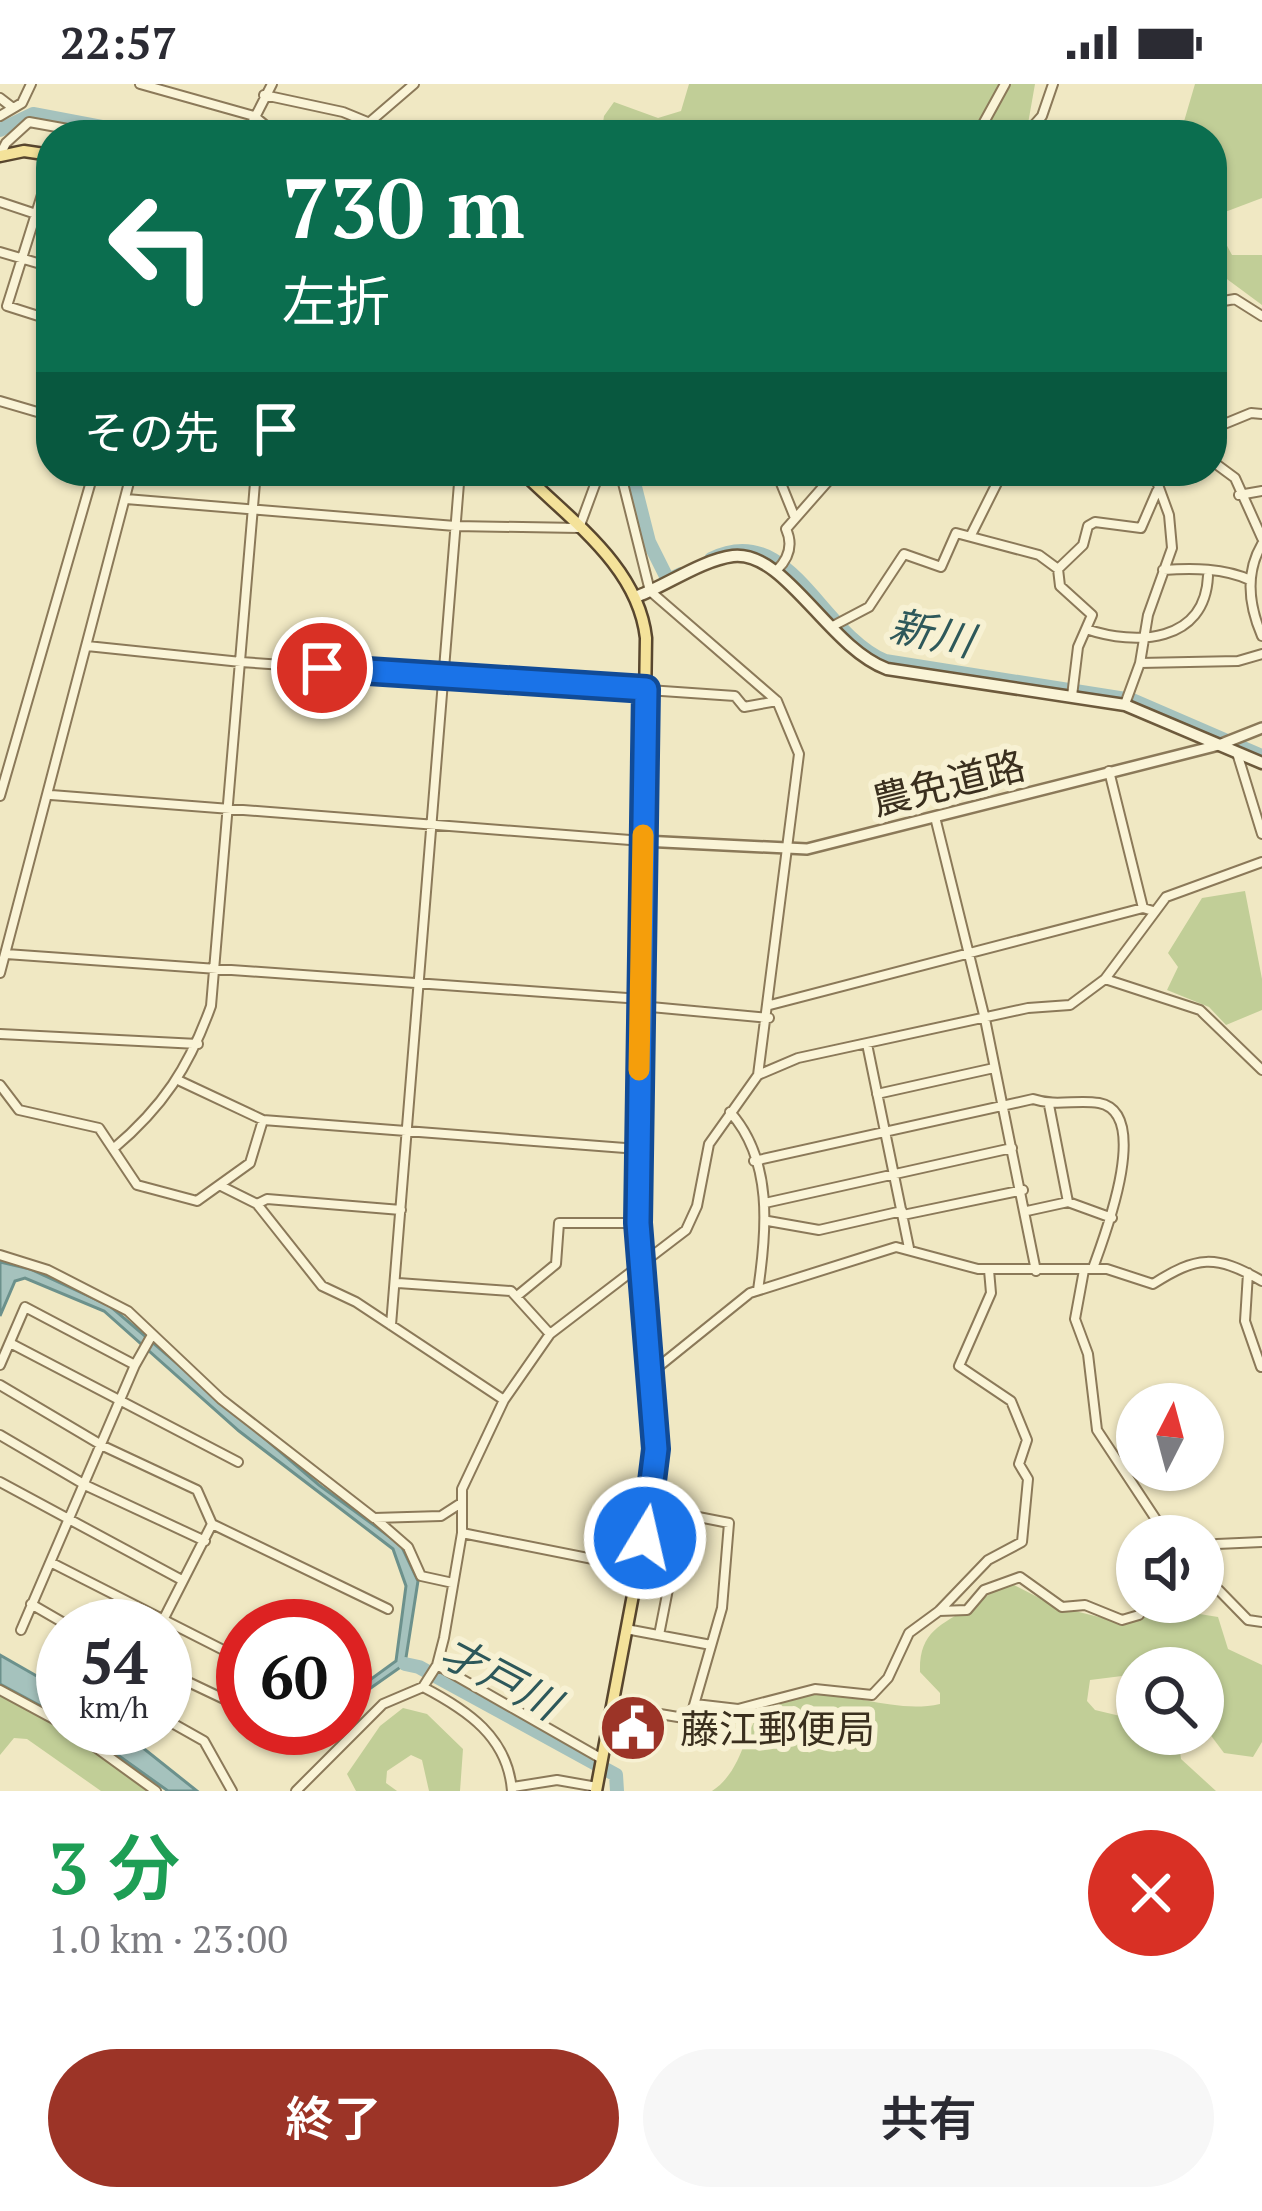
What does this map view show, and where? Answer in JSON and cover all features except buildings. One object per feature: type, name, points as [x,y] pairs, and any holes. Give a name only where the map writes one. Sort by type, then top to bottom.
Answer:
[{"type":"main road","points":[[0,156],[36,153]]},
{"type":"main road","points":[[536,486],[644,594],[638,1223],[656,1449],[652,1508],[596,1789]]},
{"type":"main road","points":[[644,594],[734,556],[782,565],[829,628],[864,660],[887,669],[1127,700],[1262,763]]},
{"type":"street","points":[[0,116],[20,106],[31,84]]},
{"type":"street","points":[[140,84],[259,120]]},
{"type":"street","points":[[252,120],[272,84]]},
{"type":"street","points":[[372,120],[414,84]]},
{"type":"street","points":[[985,120],[1005,84]]},
{"type":"street","points":[[1038,120],[1053,84]]},
{"type":"street","points":[[264,95],[362,120]]},
{"type":"street","points":[[0,98],[20,106],[29,122]]},
{"type":"street","points":[[29,122],[36,123]]},
{"type":"street","points":[[0,156],[6,142],[29,122]]},
{"type":"street","points":[[0,202],[35,214]]},
{"type":"street","points":[[36,211],[7,306],[36,315]]},
{"type":"street","points":[[0,252],[36,263]]},
{"type":"street","points":[[1227,300],[1235,299],[1262,316]]},
{"type":"street","points":[[0,401],[36,412]]},
{"type":"street","points":[[1227,423],[1251,413],[1262,414]]},
{"type":"street","points":[[1227,472],[1235,478],[1262,541],[1250,580],[1253,615],[1262,636]]},
{"type":"street","points":[[0,796],[90,486]]},
{"type":"street","points":[[0,973],[51,795],[129,486]]},
{"type":"street","points":[[113,1149],[150,1118],[180,1081],[211,1006],[255,486]]},
{"type":"street","points":[[391,1325],[459,486]]},
{"type":"street","points":[[126,499],[455,526],[579,528],[594,486]]},
{"type":"street","points":[[296,1791],[383,1704],[423,1687],[433,1671],[453,1583],[462,1533],[458,1505],[504,1400],[550,1334],[686,1230],[709,1144],[758,1075],[791,851],[799,754],[790,722],[777,701],[644,594],[623,486]]},
{"type":"street","points":[[782,486],[795,518]]},
{"type":"street","points":[[782,565],[791,539],[785,529],[824,486]]},
{"type":"street","points":[[971,535],[996,486]]},
{"type":"street","points":[[1127,700],[1172,548],[1169,515],[1156,486]]},
{"type":"street","points":[[1058,569],[1083,545],[1088,526],[1095,522],[1141,528],[1153,490],[1157,491]]},
{"type":"street","points":[[1239,495],[1262,491]]},
{"type":"street","points":[[829,628],[869,608],[897,558],[910,555],[941,567],[956,532],[971,535],[1039,555],[1058,569],[1060,586],[1092,615],[1073,690]]},
{"type":"street","points":[[1163,570],[1192,568],[1208,576],[1232,572],[1250,580]]},
{"type":"street","points":[[1086,629],[1116,639],[1145,640],[1184,625],[1202,606],[1208,576]]},
{"type":"street","points":[[87,646],[443,678],[736,696],[743,707],[777,701]]},
{"type":"street","points":[[1140,664],[1238,661],[1262,654]]},
{"type":"street","name":"農免道路","points":[[643,841],[791,851],[1228,744],[1262,728]]},
{"type":"street","points":[[1228,744],[1262,834]]},
{"type":"street","points":[[758,1075],[797,1058],[1028,1008],[1070,1005],[1105,979],[1148,909],[1109,771]]},
{"type":"street","points":[[51,795],[643,841]]},
{"type":"street","points":[[934,817],[1028,1210],[1036,1271]]},
{"type":"street","points":[[770,1005],[1148,909],[1182,889],[1262,862]]},
{"type":"street","points":[[6,954],[418,982],[769,1018]]},
{"type":"street","points":[[1105,979],[1200,1010],[1262,1070]]},
{"type":"street","points":[[0,1034],[198,1044]]},
{"type":"street","points":[[867,1044],[909,1249]]},
{"type":"street","points":[[878,1094],[994,1068]]},
{"type":"street","points":[[180,1081],[263,1120],[638,1148]]},
{"type":"street","points":[[0,1085],[19,1110],[99,1128],[144,1189],[197,1201],[224,1187],[250,1162],[263,1120]]},
{"type":"street","points":[[754,1161],[1034,1099],[1049,1105],[1099,1103],[1113,1113],[1122,1136],[1120,1185],[1112,1218],[1088,1269],[1076,1319],[1088,1354],[1097,1430],[1153,1515]]},
{"type":"street","points":[[1049,1105],[1068,1202]]},
{"type":"street","points":[[730,1112],[748,1132],[768,1221],[758,1290]]},
{"type":"street","points":[[765,1203],[1012,1148]]},
{"type":"street","points":[[224,1187],[257,1204],[322,1286],[446,1358],[472,1384],[504,1400]]},
{"type":"street","points":[[768,1221],[819,1231],[1023,1190]]},
{"type":"street","points":[[257,1204],[268,1199],[401,1210]]},
{"type":"street","points":[[1028,1210],[1068,1202],[1112,1218]]},
{"type":"street","points":[[517,1296],[556,1264],[559,1223],[638,1223]]},
{"type":"street","points":[[652,1372],[758,1290],[838,1269],[878,1251],[909,1249],[989,1270],[1088,1269],[1153,1284],[1174,1267],[1222,1260],[1262,1281]]},
{"type":"street","points":[[0,1255],[48,1270],[108,1300],[148,1340],[408,1547],[426,1581],[453,1583]]},
{"type":"street","points":[[695,1703],[738,1708],[815,1689],[872,1695],[888,1678],[910,1633],[939,1611],[988,1559],[1022,1542],[1028,1479],[1019,1464],[1028,1440],[1011,1401],[958,1366],[992,1293],[989,1270]]},
{"type":"street","points":[[1248,1273],[1245,1321],[1261,1367]]},
{"type":"street","points":[[398,1282],[511,1291],[550,1334]]},
{"type":"street","points":[[0,1365],[26,1307],[135,1365]]},
{"type":"street","points":[[21,1630],[148,1340]]},
{"type":"street","points":[[10,1343],[122,1406],[238,1462]]},
{"type":"street","points":[[0,1385],[104,1447],[197,1490],[212,1524],[388,1610]]},
{"type":"street","points":[[0,1435],[87,1486],[205,1541]]},
{"type":"street","points":[[0,1482],[180,1579]]},
{"type":"street","points":[[374,1518],[442,1516],[458,1505]]},
{"type":"street","points":[[611,1706],[690,1719],[722,1608],[729,1523],[652,1508]]},
{"type":"street","points":[[659,1635],[683,1513]]},
{"type":"street","points":[[171,1599],[212,1524]]},
{"type":"street","points":[[462,1533],[638,1568]]},
{"type":"street","points":[[1224,1544],[1262,1542]]},
{"type":"street","points":[[52,1563],[117,1599]]},
{"type":"street","points":[[939,1611],[967,1610],[983,1590],[1020,1577],[1057,1605],[1085,1605],[1116,1618]]},
{"type":"street","points":[[1224,1593],[1247,1620],[1262,1622]]},
{"type":"street","points":[[31,1604],[36,1607]]},
{"type":"street","points":[[626,1629],[711,1645]]},
{"type":"street","points":[[433,1671],[601,1764]]},
{"type":"street","points":[[423,1687],[484,1727],[505,1757],[513,1789],[557,1780],[596,1789]]},
{"type":"street","points":[[0,1690],[36,1710]]},
{"type":"street","points":[[192,1734],[205,1741],[232,1791]]},
{"type":"street","points":[[106,1755],[156,1791]]},
{"type":"green space","points":[[689,84],[1035,84],[1029,120],[603,120],[614,102],[658,118],[681,111]]},
{"type":"green space","points":[[1195,84],[1262,84],[1262,198],[1227,211],[1227,120],[1184,120]]},
{"type":"green space","points":[[1227,246],[1232,255],[1262,255],[1262,305],[1227,279]]},
{"type":"green space","points":[[1245,891],[1262,979],[1262,1010],[1226,1025],[1209,1007],[1167,990],[1178,967],[1168,953],[1202,898]]},
{"type":"green space","points":[[1014,1585],[1055,1606],[1116,1623],[1220,1623],[1228,1649],[1262,1665],[1262,1742],[1253,1757],[1224,1753],[1224,1647],[1116,1647],[1116,1677],[1090,1680],[1087,1701],[1095,1710],[1116,1715],[1116,1755],[1180,1755],[1216,1791],[712,1791],[732,1770],[759,1715],[788,1699],[831,1695],[918,1707],[940,1704],[940,1693],[920,1672],[923,1648],[941,1625],[1001,1588]]},
{"type":"green space","points":[[0,1693],[36,1713],[36,1745],[14,1738],[0,1755]]},
{"type":"green space","points":[[403,1708],[427,1714],[463,1749],[460,1791],[429,1791],[422,1760],[411,1755],[387,1771],[386,1783],[397,1791],[356,1791],[347,1774],[360,1755],[372,1755],[372,1738]]},
{"type":"green space","points":[[50,1755],[99,1755],[152,1791],[101,1791]]},
{"type":"water","points":[[0,1262],[30,1269],[110,1306],[319,1485],[401,1545],[418,1581],[405,1664],[372,1687],[372,1678],[396,1661],[406,1586],[393,1549],[239,1431],[104,1311],[25,1278],[15,1281],[0,1316]]},
{"type":"water","points":[[0,1655],[36,1676],[36,1703],[0,1684]]},
{"type":"water","points":[[118,1755],[152,1755],[197,1791],[168,1791]]},
{"type":"waterway","name":"新川","points":[[0,130],[33,114],[65,120]]},
{"type":"waterway","name":"新川","points":[[635,486],[649,542],[668,580],[681,574]]},
{"type":"waterway","name":"新川","points":[[711,559],[738,551],[762,555],[783,567],[841,628],[885,661],[1132,700],[1262,756]]},
{"type":"waterway","name":"才戸川","points":[[405,1664],[419,1667],[616,1775],[617,1791]]},
{"type":"slow traffic","points":[[639,1070],[643,835]]},
{"type":"place","name":"藤江郵便局","points":[[633,1728]]},
{"type":"route","points":[[322,668],[646,689],[638,1223],[656,1449],[645,1538]]}]
